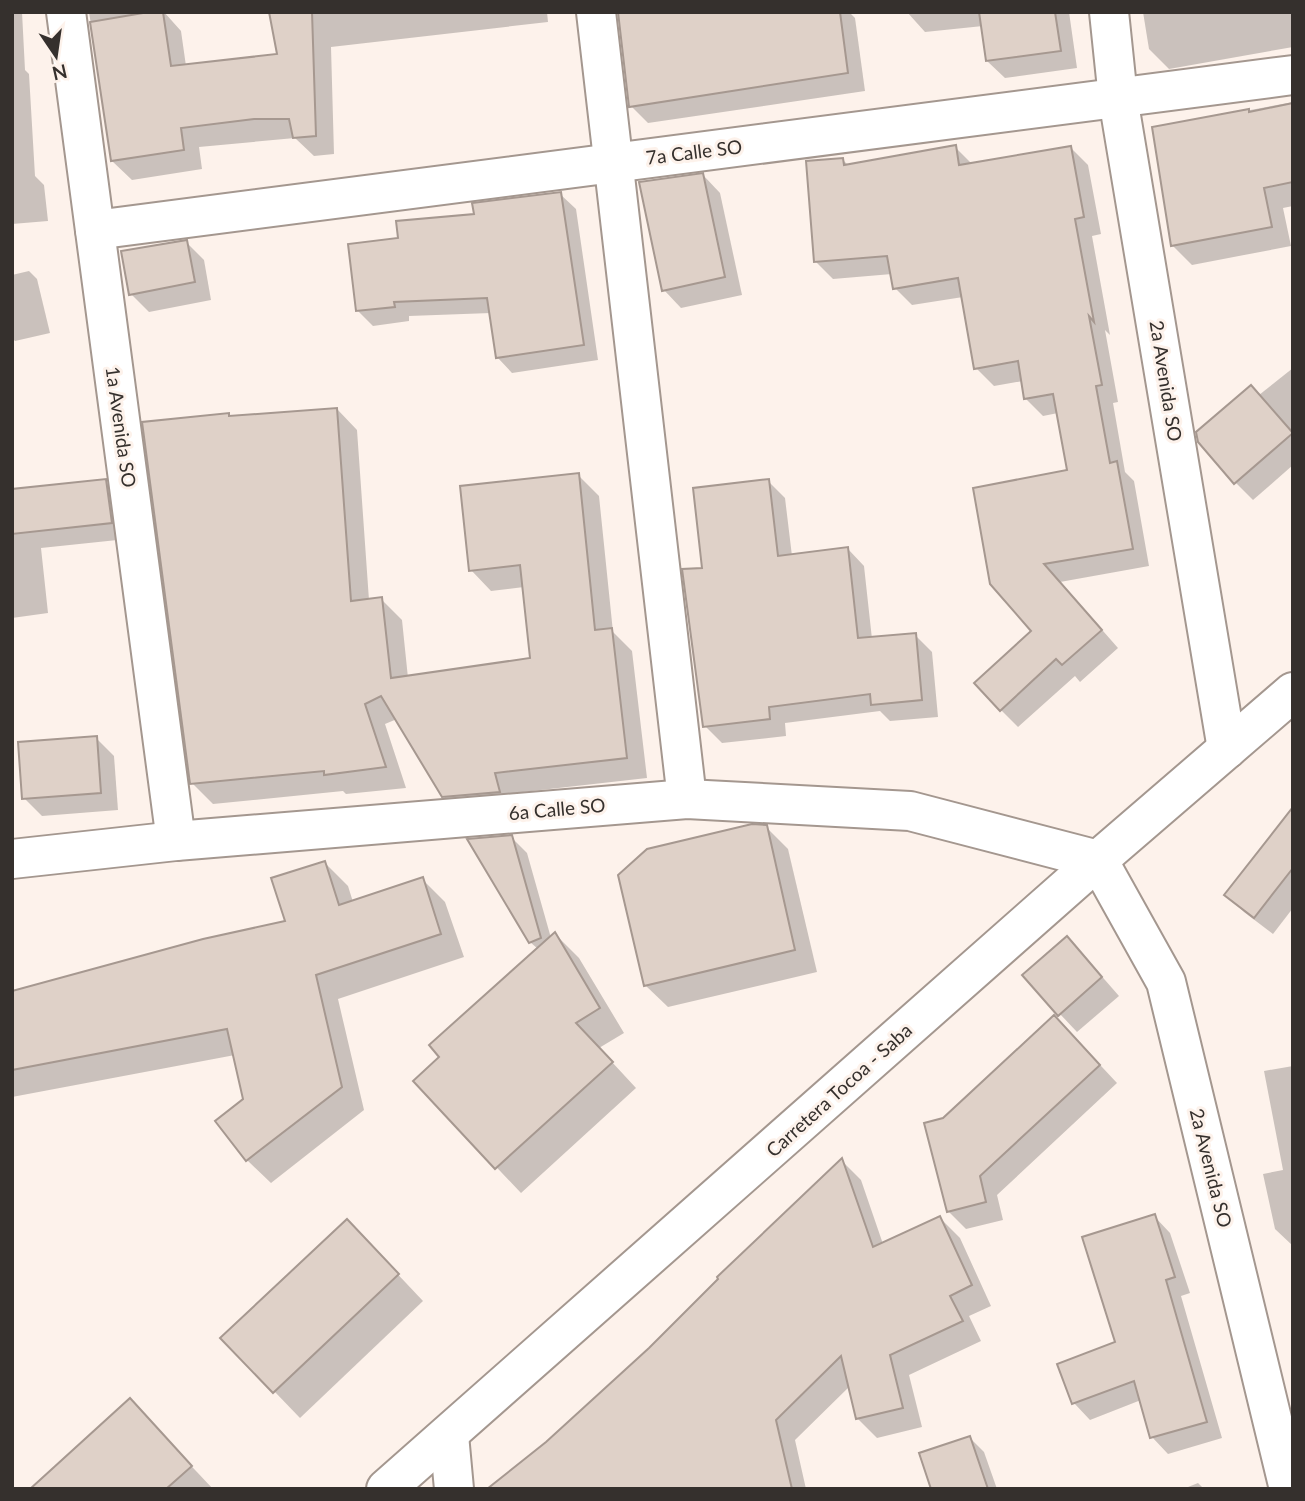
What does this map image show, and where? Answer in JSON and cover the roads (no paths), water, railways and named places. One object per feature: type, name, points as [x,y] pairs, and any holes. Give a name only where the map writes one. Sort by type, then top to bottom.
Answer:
[{"type":"street","name":"1a Avenida SO","points":[[66,12],[176,841]]},
{"type":"street","points":[[596,12],[687,799]]},
{"type":"street","name":"2a Avenida SO","points":[[1109,12],[1118,98],[1227,749]]},
{"type":"street","name":"7a Calle SO","points":[[95,230],[1293,75]]},
{"type":"street","name":"Carretera Tocoa - Saba","points":[[386,1489],[1098,860],[1293,692]]},
{"type":"street","name":"6a Calle SO","points":[[12,859],[176,841],[687,799],[910,811],[1098,860]]},
{"type":"street","name":"2a Avenida SO","points":[[1098,860],[1166,982],[1289,1489]]},
{"type":"street","points":[[449,1435],[454,1489]]}]
